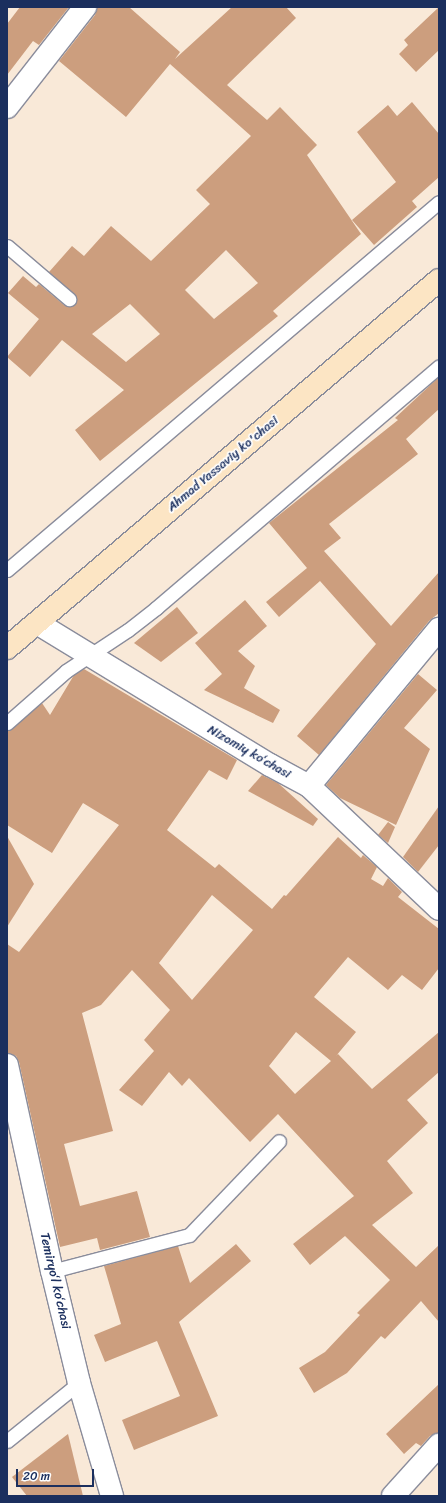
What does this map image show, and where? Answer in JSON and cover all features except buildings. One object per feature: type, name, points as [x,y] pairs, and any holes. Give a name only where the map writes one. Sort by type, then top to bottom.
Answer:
[{"type":"main road","name":"Ahmad Yassaviy ko'chasi","points":[[7,648],[439,280]]},
{"type":"street","points":[[7,108],[85,7]]},
{"type":"street","name":"Nizomiy koʻchasi","points":[[37,623],[270,765],[309,786],[439,909]]},
{"type":"street","points":[[309,786],[439,629]]},
{"type":"street","name":"Temiryoʻl koʻchasi","points":[[7,1065],[52,1271],[80,1383],[112,1496]]},
{"type":"street","points":[[393,1496],[439,1445]]},
{"type":"lane","points":[[7,570],[439,202]]},
{"type":"lane","points":[[7,246],[69,299]]},
{"type":"lane","points":[[7,723],[66,671],[91,656],[156,608],[439,366]]},
{"type":"lane","points":[[52,1271],[189,1235],[279,1141]]},
{"type":"lane","points":[[7,1442],[80,1383]]}]
